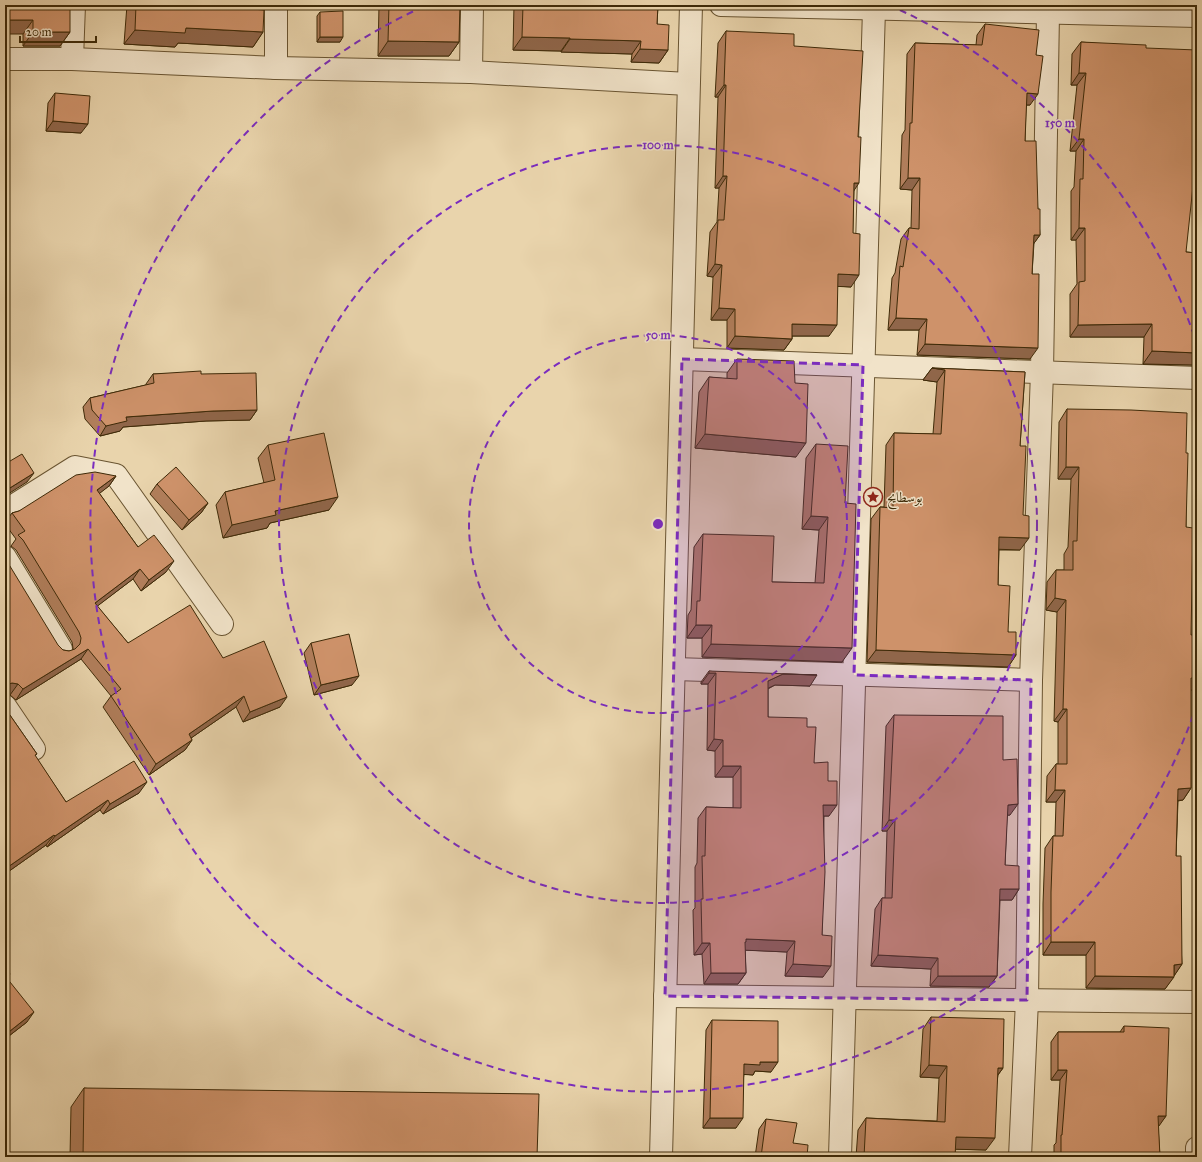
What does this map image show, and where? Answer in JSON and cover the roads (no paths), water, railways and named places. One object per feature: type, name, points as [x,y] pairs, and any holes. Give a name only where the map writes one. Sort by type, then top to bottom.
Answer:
[{"type":"street","points":[[72,59],[74,5]]},
{"type":"street","points":[[276,5],[276,68]]},
{"type":"street","points":[[471,72],[472,5]]},
{"type":"street","points":[[661,1157],[691,5]]},
{"type":"street","points":[[721,5],[1048,13],[1143,10],[1197,16]]},
{"type":"street","points":[[840,1157],[874,8]]},
{"type":"street","points":[[1020,1157],[1026,1000],[1031,680],[1042,372],[1048,13]]},
{"type":"street","points":[[5,59],[72,59],[276,68],[471,72],[688,84]]},
{"type":"street","points":[[682,359],[1197,378]]},
{"type":"street","points":[[5,511],[75,467],[116,475],[222,624]]},
{"type":"street","points":[[5,557],[61,649]]},
{"type":"street","points":[[674,669],[1031,680]]},
{"type":"street","points":[[5,706],[34,749]]},
{"type":"street","points":[[665,996],[1197,1002]]},
{"type":"street","points":[[1197,1148],[1197,1157]]},
{"type":"place","name":"بوسطايح","points":[[873,497]]}]
